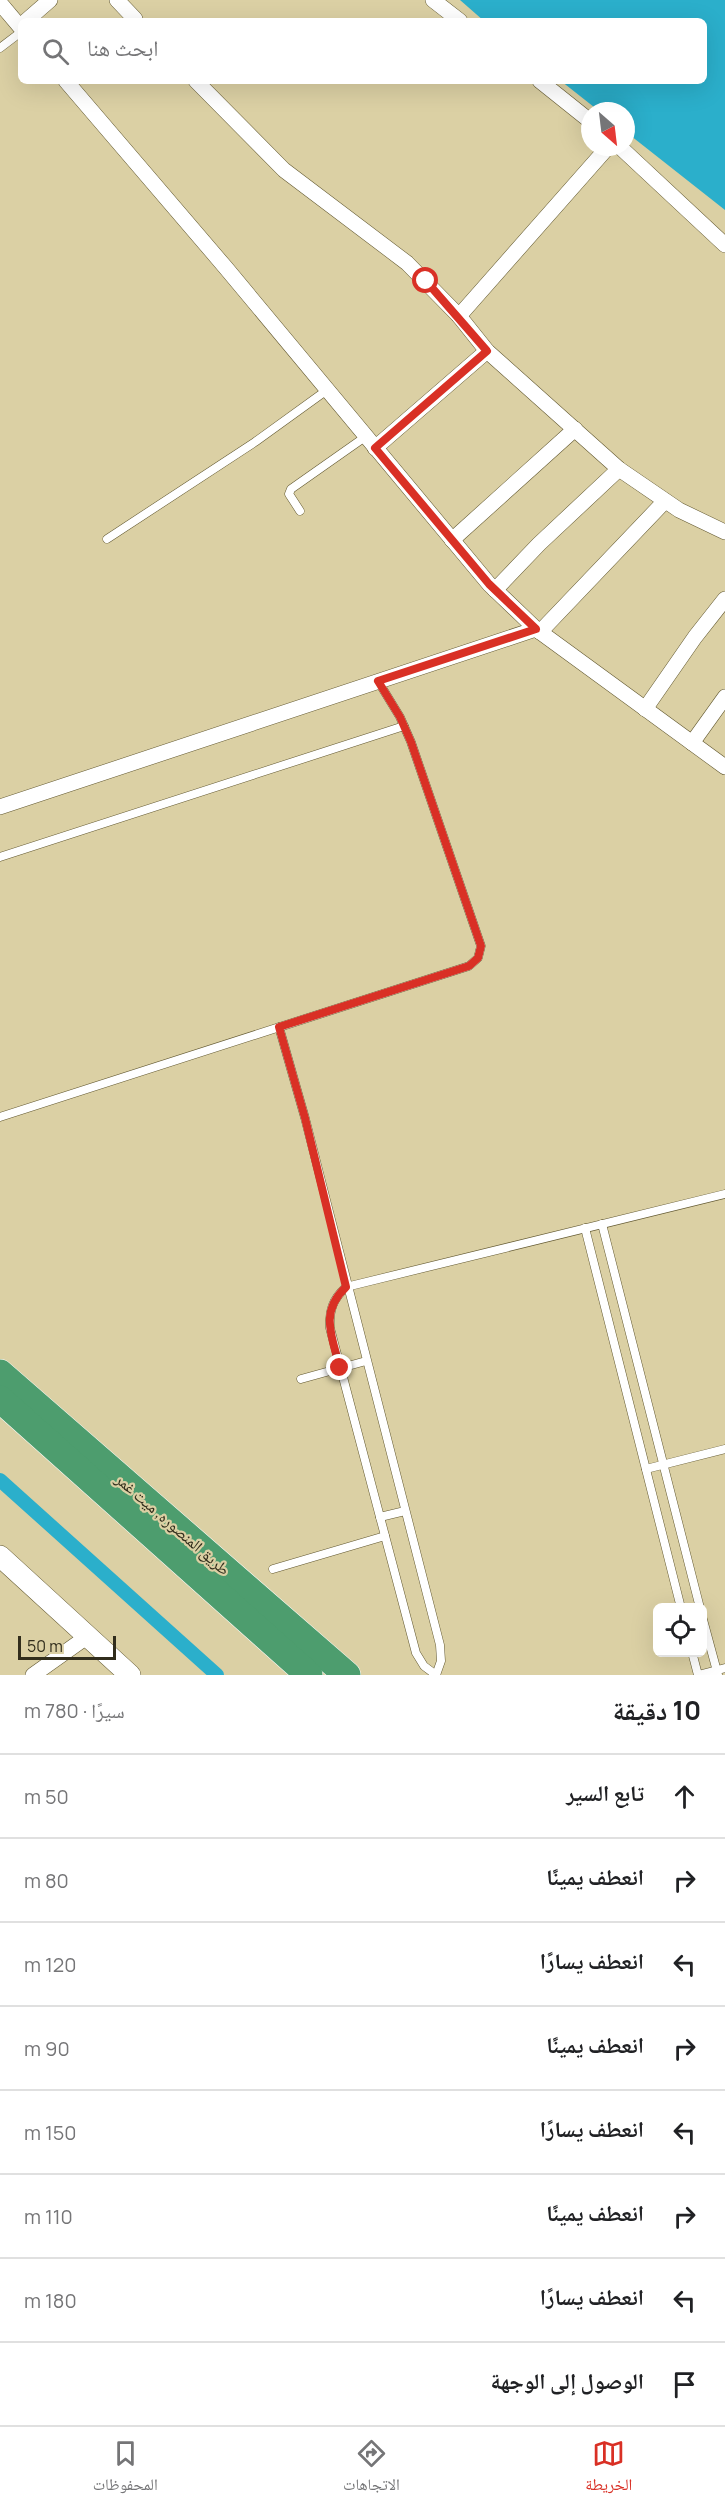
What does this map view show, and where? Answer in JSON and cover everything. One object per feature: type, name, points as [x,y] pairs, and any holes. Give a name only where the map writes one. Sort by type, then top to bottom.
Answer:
[{"type":"highway","name":"طريق المنصوره, ميت غمر","points":[[0,1373],[347,1675]]},
{"type":"highway","name":"طريق المنصوره, ميت غمر","points":[[0,1399],[309,1675]]},
{"type":"main road","points":[[0,1556],[88,1636],[120,1670]]},
{"type":"street","points":[[31,18],[50,0]]},
{"type":"street","points":[[117,0],[133,18]]},
{"type":"street","points":[[433,0],[456,18]]},
{"type":"street","points":[[0,3],[18,23]]},
{"type":"street","points":[[72,84],[495,590],[538,631],[725,768]]},
{"type":"street","points":[[199,84],[284,170],[407,263],[459,316],[487,351],[619,469],[665,501],[725,532]]},
{"type":"street","points":[[544,84],[581,114]]},
{"type":"street","points":[[459,316],[600,156]]},
{"type":"street","points":[[630,156],[725,245]]},
{"type":"street","points":[[370,443],[487,351]]},
{"type":"street","points":[[452,540],[575,429]]},
{"type":"street","points":[[495,590],[619,469]]},
{"type":"street","points":[[0,807],[378,681],[538,631],[665,501]]},
{"type":"street","points":[[645,709],[725,598]]},
{"type":"street","points":[[692,743],[725,697]]},
{"type":"street","points":[[43,1672],[88,1636]]},
{"type":"lane","points":[[0,48],[18,31]]},
{"type":"lane","points":[[106,539],[261,438],[327,390]]},
{"type":"lane","points":[[300,511],[289,494],[291,489],[370,443]]},
{"type":"lane","points":[[0,1117],[469,966],[478,958],[481,946],[404,726],[378,681]]},
{"type":"lane","points":[[0,857],[404,726]]},
{"type":"lane","points":[[279,1027],[305,1118],[346,1287],[441,1653],[436,1675],[424,1666],[416,1653],[340,1368],[329,1316],[338,1295],[346,1287],[725,1194]]},
{"type":"lane","points":[[602,1224],[699,1603]]},
{"type":"lane","points":[[585,1228],[680,1603]]},
{"type":"lane","points":[[301,1379],[366,1362]]},
{"type":"lane","points":[[646,1469],[725,1449]]},
{"type":"lane","points":[[380,1517],[405,1511]]},
{"type":"lane","points":[[273,1569],[385,1536]]},
{"type":"lane","points":[[693,1657],[698,1675],[720,1671],[707,1631]]},
{"type":"water","points":[[460,0],[725,0],[725,210],[635,139],[635,102],[588,102],[565,84],[707,84],[707,18],[481,18]]},
{"type":"waterway","points":[[0,1480],[217,1675]]},
{"type":"route","points":[[340,1368],[329,1316],[332,1305],[346,1287],[305,1118],[279,1027],[469,966],[478,958],[481,946],[411,742],[400,717],[378,681],[536,629],[489,584],[375,448],[487,351],[459,316],[426,281]]}]
